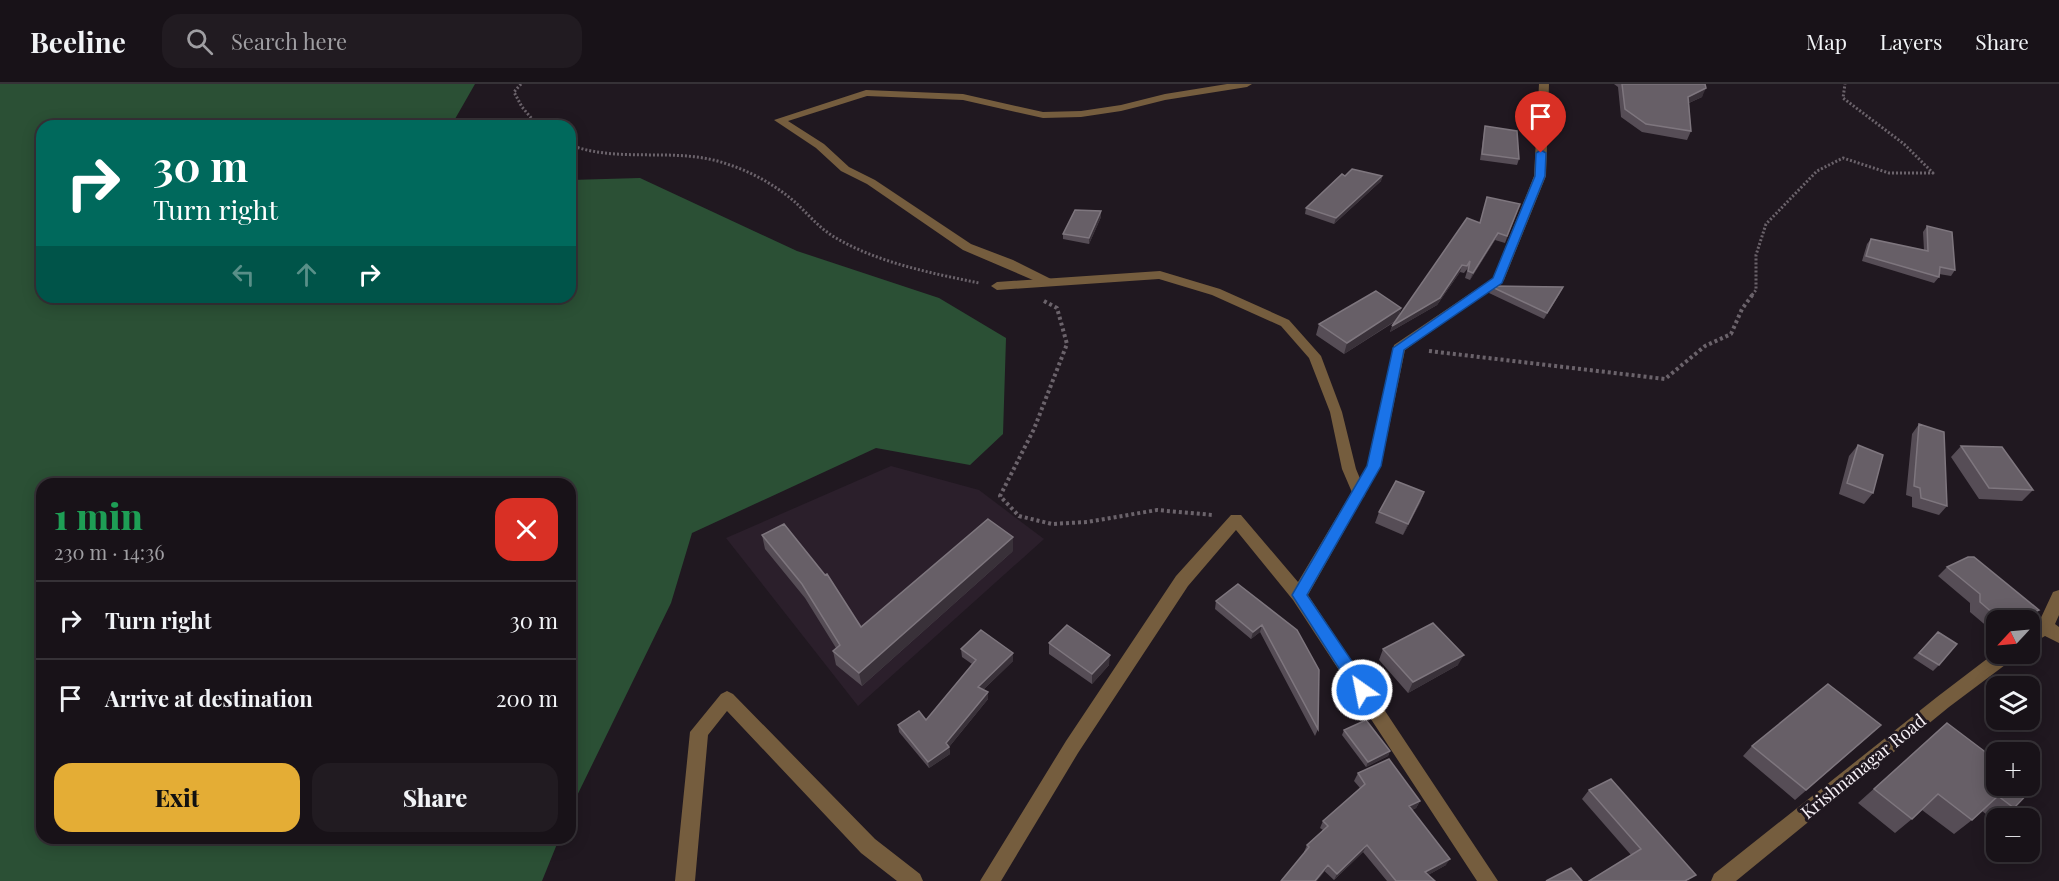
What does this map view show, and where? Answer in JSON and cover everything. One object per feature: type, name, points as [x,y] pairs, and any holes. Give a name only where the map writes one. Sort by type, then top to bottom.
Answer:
[{"type":"street","points":[[1047,282],[1009,263],[967,247],[871,182],[844,169],[820,146],[779,120],[866,93],[963,97],[1043,115],[1081,114],[1121,108],[1165,97],[1247,84]]},
{"type":"street","points":[[1299,595],[1374,466],[1399,348],[1497,280],[1540,176],[1544,84]]},
{"type":"street","points":[[990,881],[1072,747],[1182,581],[1236,519],[1299,595],[1488,881]]},
{"type":"street","points":[[2052,631],[2059,597]]},
{"type":"street","name":"Krishnanagar Road","points":[[1721,881],[1942,702],[1993,664]]},
{"type":"street","points":[[685,881],[699,732],[727,699],[868,846],[913,881]]},
{"type":"lane","points":[[997,286],[1160,275],[1216,292],[1285,323],[1315,356],[1336,412],[1349,469],[1359,493]]},
{"type":"path","points":[[521,84],[514,92],[533,120]]},
{"type":"path","points":[[1399,348],[1665,379],[1705,346],[1731,334],[1742,309],[1756,291],[1756,255],[1766,224],[1817,171],[1843,158],[1889,173],[1933,173],[1904,144],[1843,98],[1845,84]]},
{"type":"path","points":[[576,147],[601,154],[717,160],[746,172],[791,199],[812,222],[837,238],[907,265],[997,286]]},
{"type":"path","points":[[1038,298],[1057,308],[1068,344],[1034,429],[1015,462],[1000,496],[1017,516],[1039,523],[1072,523],[1155,510],[1185,509],[1236,519]]},
{"type":"shaded area","points":[[891,466],[979,490],[1044,539],[858,706],[726,538]]},
{"type":"green space","points":[[0,84],[475,84],[454,120],[36,120],[36,303],[576,303],[576,180],[640,178],[797,251],[939,298],[1006,338],[1003,434],[970,465],[876,448],[692,533],[671,603],[576,798],[576,478],[36,478],[36,844],[557,844],[542,881],[0,881]]},
{"type":"building","points":[[1622,84],[1705,84],[1706,88],[1688,97],[1691,131],[1646,124],[1625,109]]},
{"type":"building","points":[[1485,126],[1517,131],[1519,159],[1482,154]]},
{"type":"building","points":[[1352,169],[1382,176],[1336,218],[1306,208],[1342,174],[1345,176]]},
{"type":"building","points":[[1487,197],[1520,204],[1507,236],[1498,233],[1473,273],[1468,271],[1470,261],[1467,266],[1462,265],[1440,298],[1392,326],[1467,218],[1480,223]]},
{"type":"building","points":[[1075,210],[1101,211],[1089,238],[1063,234]]},
{"type":"building","points":[[1927,226],[1952,232],[1955,270],[1940,267],[1939,277],[1866,256],[1871,239],[1928,251]]},
{"type":"building","points":[[1492,287],[1563,287],[1547,313]]},
{"type":"building","points":[[1376,291],[1401,308],[1347,343],[1319,324]]},
{"type":"building","points":[[1919,424],[1944,432],[1947,506],[1921,498],[1920,488],[1914,486]]},
{"type":"building","points":[[1858,445],[1883,455],[1873,493],[1847,483]]},
{"type":"building","points":[[1961,446],[2002,447],[2033,490],[1989,488]]},
{"type":"building","points":[[1396,481],[1424,492],[1408,524],[1379,512]]},
{"type":"building","points":[[988,519],[1013,537],[859,673],[833,651],[840,645],[802,584],[762,535],[784,524],[825,575],[827,574],[861,627]]},
{"type":"building","points":[[1968,557],[1974,557],[2039,610],[1989,610],[1980,602],[1980,594],[1947,567]]},
{"type":"building","points":[[1238,584],[1297,630],[1319,670],[1318,729],[1262,625],[1253,632],[1216,601]]},
{"type":"building","points":[[1433,623],[1464,655],[1413,682],[1383,649]]},
{"type":"building","points":[[1067,625],[1110,655],[1092,674],[1049,643]]},
{"type":"building","points":[[981,630],[1013,653],[978,687],[988,692],[946,743],[949,747],[928,762],[898,725],[919,711],[926,720],[976,660],[961,649]]},
{"type":"building","points":[[1938,632],[1957,644],[1939,665],[1919,653]]},
{"type":"building","points":[[1828,684],[1881,725],[1806,790],[1752,746]]},
{"type":"building","points":[[1366,720],[1390,751],[1368,762],[1344,730]]},
{"type":"building","points":[[1947,723],[1986,752],[1986,796],[1998,796],[1972,820],[1938,794],[1912,819],[1874,789]]},
{"type":"building","points":[[1389,759],[1420,801],[1409,806],[1450,859],[1425,872],[1435,881],[1396,881],[1367,845],[1337,874],[1328,865],[1315,881],[1281,881],[1309,847],[1307,845],[1328,826],[1323,821],[1365,784],[1358,773]]},
{"type":"building","points":[[1611,779],[1696,875],[1685,881],[1589,881],[1641,849],[1589,790]]},
{"type":"building","points":[[1998,796],[2025,796],[2014,808]]},
{"type":"building","points":[[1571,868],[1582,881],[1546,881]]},
{"type":"route","points":[[1362,690],[1299,595],[1374,466],[1399,348],[1497,280],[1540,176],[1541,153]]}]
